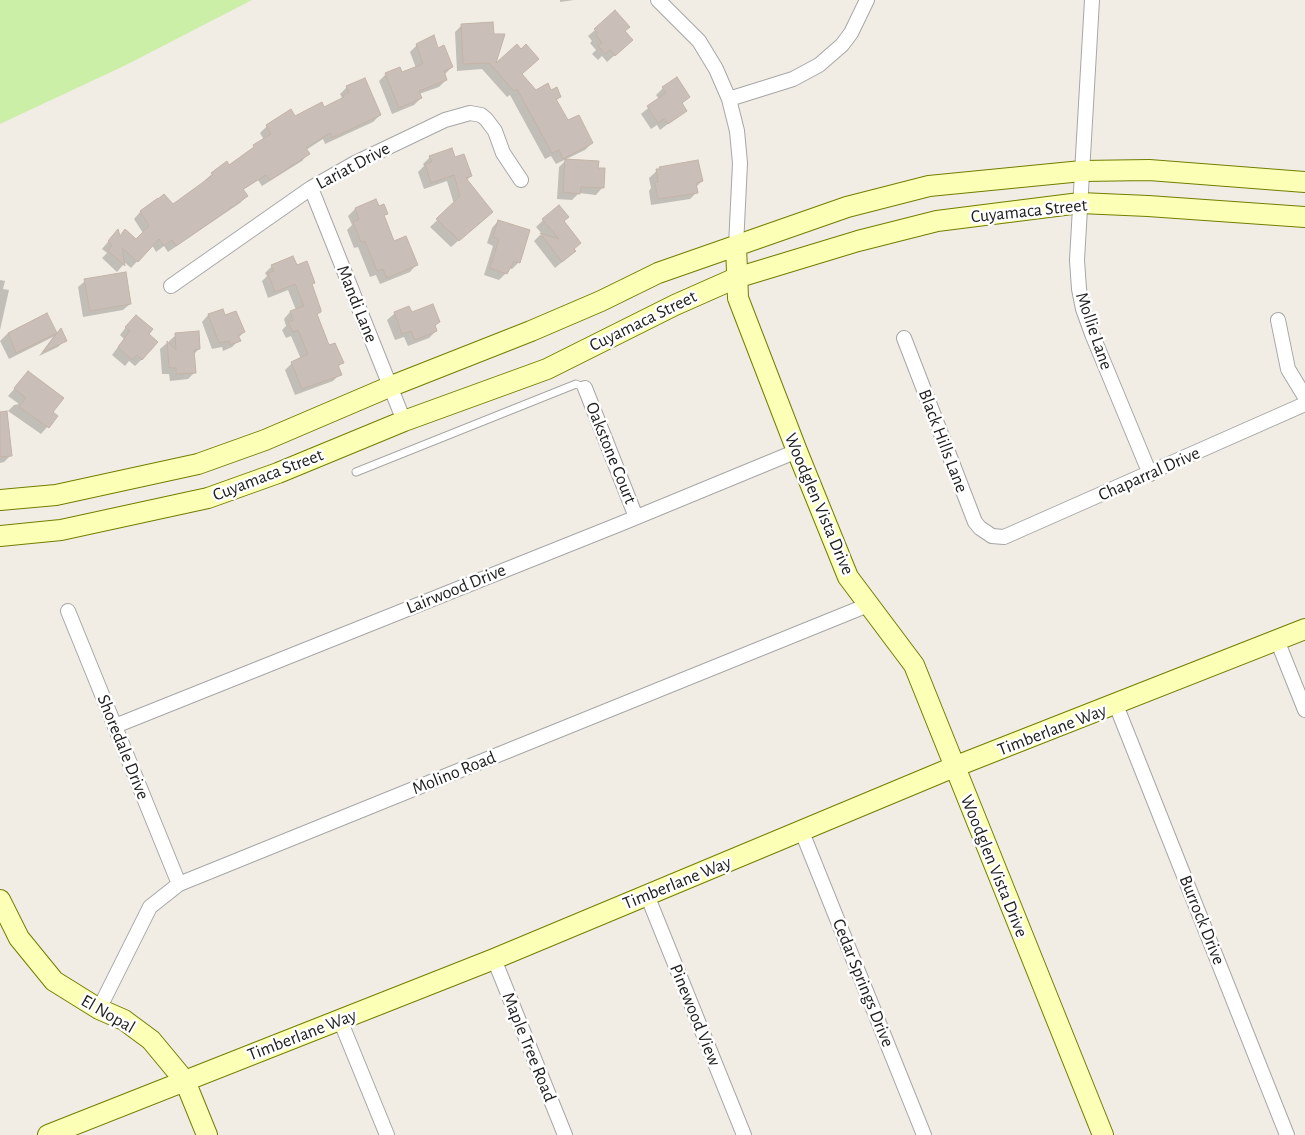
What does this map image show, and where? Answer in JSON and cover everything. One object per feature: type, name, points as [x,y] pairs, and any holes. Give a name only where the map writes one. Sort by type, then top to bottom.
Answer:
[{"type":"street","name":"Woodglen Vista Drive","points":[[658,0],[699,41],[716,69],[729,99],[737,131],[740,163],[736,246],[738,298],[796,451],[848,577],[914,665],[1103,1135]]},
{"type":"street","points":[[729,99],[792,79],[819,65],[842,45],[851,33],[867,0]]},
{"type":"street","name":"Mollie Lane","points":[[1092,0],[1077,260],[1079,289],[1083,309],[1150,474]]},
{"type":"street","name":"Lariat Drive","points":[[171,286],[311,188],[356,163],[445,120],[470,113],[481,115],[495,131],[503,153],[521,180]]},
{"type":"street","name":"Cuyamaca Street","points":[[0,500],[56,495],[198,464],[265,440],[389,387],[531,331],[658,274],[847,207],[929,186],[1082,171],[1149,170],[1305,182]]},
{"type":"street","name":"Mandi Lane","points":[[311,188],[404,421]]},
{"type":"street","name":"Cuyamaca Street","points":[[0,536],[61,530],[208,498],[278,473],[404,421],[547,369],[675,305],[736,278],[858,241],[937,221],[1080,204],[1148,206],[1305,218]]},
{"type":"street","points":[[1278,320],[1288,369],[1305,397]]},
{"type":"street","name":"Black Hills Lane","points":[[904,338],[975,522],[992,536]]},
{"type":"street","name":"Oakstone Court","points":[[585,388],[636,517]]},
{"type":"street","name":"Chaparral Drive","points":[[992,536],[1004,537],[1305,404]]},
{"type":"street","name":"Lairwood Drive","points":[[115,726],[796,451]]},
{"type":"street","name":"Molino Road","points":[[99,1009],[150,907],[179,884],[868,605]]},
{"type":"street","name":"Shoredale Drive","points":[[68,611],[179,884]]},
{"type":"street","name":"Timberlane Way","points":[[48,1135],[494,959],[954,767],[1116,705],[1305,629]]},
{"type":"street","points":[[1277,640],[1305,710]]},
{"type":"street","name":"Burrock Drive","points":[[1116,705],[1287,1135]]},
{"type":"street","name":"Cedar Springs Drive","points":[[802,832],[924,1135]]},
{"type":"street","name":"Pinewood View","points":[[647,895],[744,1135]]},
{"type":"street","name":"El Nopal","points":[[0,900],[19,938],[54,981],[99,1009],[124,1020],[151,1040],[185,1081],[207,1135]]},
{"type":"street","name":"Maple Tree Road","points":[[494,959],[565,1135]]},
{"type":"street","points":[[340,1020],[387,1135]]},
{"type":"lane","points":[[356,472],[576,384],[585,388]]},
{"type":"green space","points":[[0,0],[252,0],[126,65],[0,124]]},
{"type":"building","points":[[615,10],[630,27],[625,31],[633,40],[615,56],[610,50],[605,54],[598,46],[602,43],[594,29]]},
{"type":"building","points":[[493,22],[494,34],[505,34],[496,63],[517,44],[521,49],[526,44],[539,59],[522,74],[536,90],[548,83],[551,90],[557,87],[561,97],[556,99],[568,120],[579,115],[593,143],[563,159],[559,150],[552,153],[517,89],[514,91],[489,63],[463,64],[461,24]]},
{"type":"building","points":[[434,35],[438,48],[444,45],[453,67],[444,71],[447,80],[419,91],[422,98],[399,108],[385,73],[400,67],[402,72],[423,64],[416,44]]},
{"type":"building","points":[[677,77],[690,97],[682,103],[687,111],[668,124],[664,119],[658,123],[647,106],[666,93],[662,87]]},
{"type":"building","points":[[365,78],[381,115],[332,138],[330,133],[306,148],[310,154],[270,180],[266,175],[243,189],[248,196],[176,246],[172,240],[164,246],[159,239],[138,262],[122,248],[125,266],[108,251],[112,245],[108,241],[118,229],[120,236],[125,229],[136,239],[149,226],[140,211],[164,194],[173,204],[213,175],[211,173],[227,161],[229,165],[254,147],[253,145],[271,134],[266,125],[291,109],[295,116],[322,102],[324,107],[344,97],[343,95],[349,92],[346,86]]},
{"type":"building","points":[[452,148],[455,157],[464,154],[472,176],[466,178],[493,212],[459,241],[436,219],[460,196],[454,175],[431,183],[425,164],[432,162],[429,156]]},
{"type":"building","points":[[565,159],[599,161],[598,168],[605,168],[604,188],[581,187],[580,194],[563,192]]},
{"type":"building","points":[[698,160],[703,181],[696,183],[698,193],[658,199],[655,183],[658,182],[656,169]]},
{"type":"building","points":[[376,199],[379,206],[384,204],[388,214],[384,215],[394,241],[406,236],[418,265],[387,278],[383,269],[377,271],[365,241],[361,242],[353,222],[359,219],[355,208]]},
{"type":"building","points":[[559,205],[569,217],[564,221],[581,243],[574,249],[576,251],[562,262],[540,233],[559,239],[542,219]]},
{"type":"building","points":[[498,220],[530,230],[520,263],[514,261],[507,274],[490,268],[499,239],[493,237]]},
{"type":"building","points":[[293,256],[297,265],[307,261],[315,283],[312,284],[321,310],[317,314],[329,345],[335,343],[344,363],[338,365],[342,375],[302,389],[291,362],[308,354],[298,330],[293,332],[288,322],[293,320],[290,311],[304,306],[295,284],[275,292],[268,273],[274,271],[271,265]]},
{"type":"building","points":[[126,272],[131,304],[90,311],[84,279]]},
{"type":"building","points":[[433,304],[440,322],[435,325],[437,331],[415,340],[411,331],[402,334],[394,312],[409,306],[412,312]]},
{"type":"building","points":[[223,309],[225,315],[236,311],[245,332],[238,335],[241,341],[230,345],[229,341],[219,343],[208,314]]},
{"type":"building","points":[[47,313],[57,333],[16,353],[8,333]]},
{"type":"building","points":[[136,315],[153,329],[149,334],[158,342],[142,360],[137,355],[132,360],[118,347],[130,331],[125,327]]},
{"type":"building","points":[[61,328],[67,341],[43,352]]},
{"type":"building","points":[[199,331],[200,349],[194,350],[196,373],[176,374],[176,368],[169,368],[167,341],[176,350],[175,333]]},
{"type":"building","points":[[28,371],[64,398],[53,412],[58,416],[49,428],[19,407],[26,398],[14,388]]},
{"type":"building","points":[[7,411],[12,456],[0,457],[0,412]]}]
